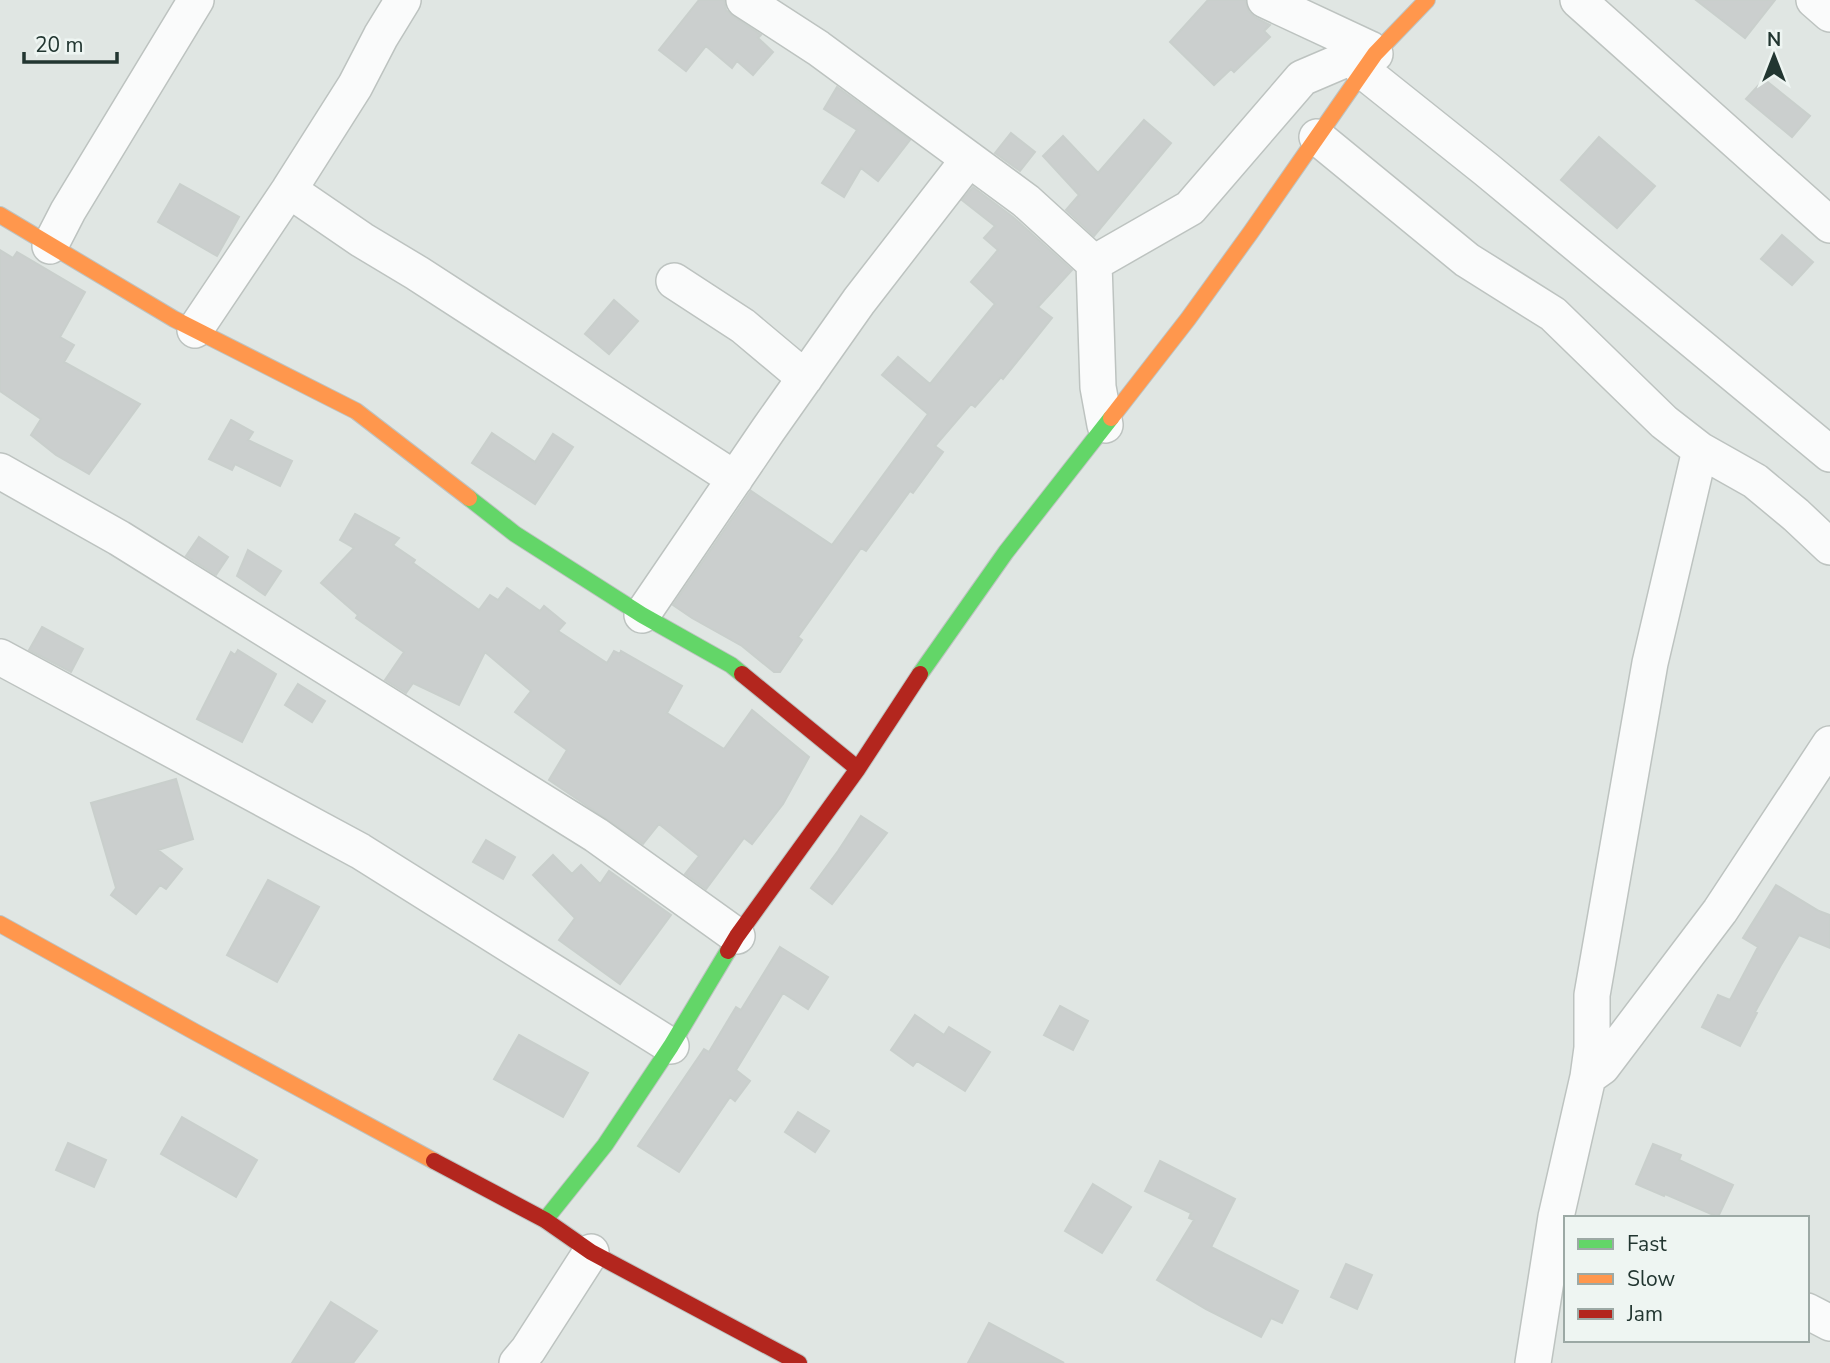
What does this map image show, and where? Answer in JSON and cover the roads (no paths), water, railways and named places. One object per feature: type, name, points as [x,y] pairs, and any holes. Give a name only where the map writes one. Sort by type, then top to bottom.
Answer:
[{"type":"main road","points":[[545,1220],[605,1145],[671,1046],[737,936],[859,767],[943,638],[1006,552],[1188,319],[1317,137],[1369,58],[1427,0]]},
{"type":"main road","points":[[0,215],[174,319],[356,411],[516,534],[642,615],[731,665],[859,767]]},
{"type":"main road","points":[[0,924],[545,1220],[591,1252],[799,1363]]},
{"type":"street","points":[[50,246],[68,211],[196,0]]},
{"type":"street","points":[[195,330],[355,86],[403,0]]},
{"type":"street","points":[[744,0],[818,48],[1026,201],[1094,263],[1098,387],[1105,425]]},
{"type":"street","points":[[1265,0],[1369,58],[1497,178],[1830,454]]},
{"type":"street","points":[[1578,0],[1830,226]]},
{"type":"street","points":[[1814,0],[1830,14]]},
{"type":"street","points":[[1094,263],[1190,208],[1302,78],[1369,58]]},
{"type":"street","points":[[1317,137],[1467,260],[1553,314],[1664,422],[1700,450],[1755,481],[1830,547]]},
{"type":"street","points":[[642,615],[859,301],[969,159]]},
{"type":"street","points":[[289,190],[362,240],[735,479]]},
{"type":"street","points":[[674,281],[743,326],[805,378]]},
{"type":"street","points":[[1533,1363],[1588,1077],[1592,1048],[1592,995],[1650,663],[1700,450]]},
{"type":"street","points":[[0,471],[119,538],[596,835],[737,936]]},
{"type":"street","points":[[0,657],[360,851],[671,1046]]},
{"type":"street","points":[[1588,1077],[1602,1067],[1720,911],[1830,744]]},
{"type":"street","points":[[517,1363],[591,1252]]},
{"type":"street","points":[[1809,1312],[1830,1323]]}]
